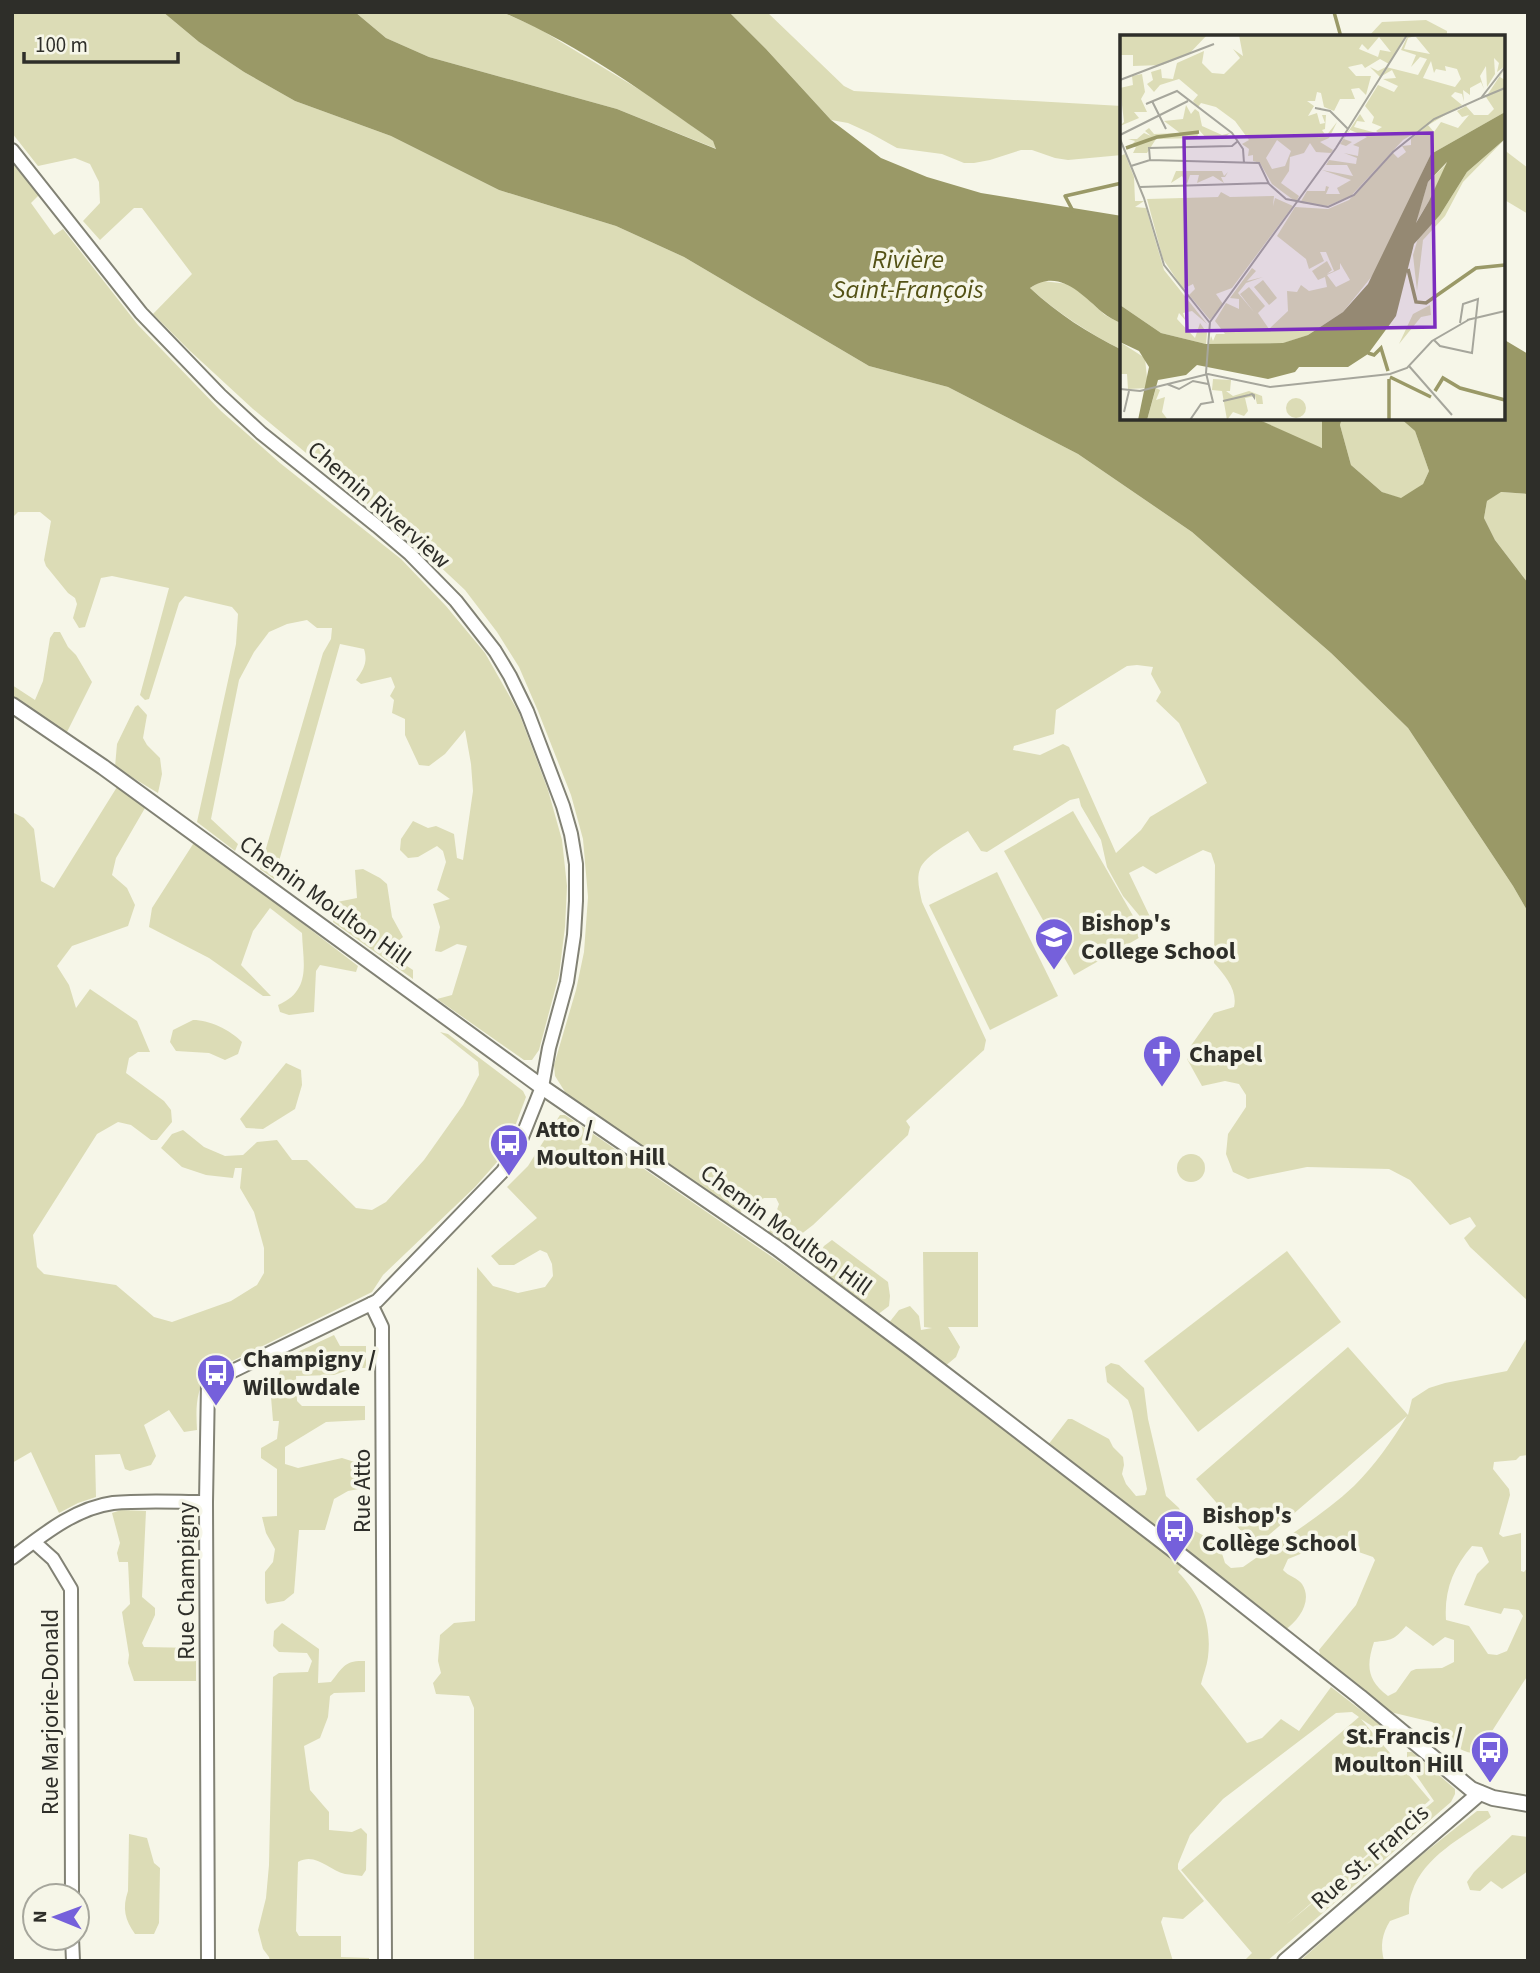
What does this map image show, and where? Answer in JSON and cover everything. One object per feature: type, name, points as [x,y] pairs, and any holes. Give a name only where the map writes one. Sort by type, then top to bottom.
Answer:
[{"type":"street","name":"Chemin Riverview","points":[[12,150],[133,303],[194,368],[261,433],[410,554],[456,601],[495,651],[510,676],[527,711],[564,806],[576,864],[574,935],[566,982],[541,1087]]},
{"type":"street","name":"Chemin Moulton Hill","points":[[12,705],[103,767],[541,1087],[777,1248],[1280,1633],[1462,1783],[1480,1794]]},
{"type":"street","points":[[371,1304],[382,1296],[503,1171],[520,1142],[541,1087]]},
{"type":"street","name":"Rue Champigny","points":[[208,1961],[208,1382],[371,1304]]},
{"type":"street","name":"Rue Atto","points":[[371,1304],[382,1327],[385,1961]]},
{"type":"street","points":[[12,1558],[72,1517],[95,1507],[113,1503],[206,1502]]},
{"type":"street","name":"Rue Marjorie-Donald","points":[[34,1542],[53,1559],[71,1589],[72,1882]]},
{"type":"street","points":[[1480,1794],[1528,1804]]},
{"type":"street","name":"Rue St. Francis","points":[[1285,1961],[1480,1794]]},
{"type":"green space","name":"Bishop's College School","points":[[12,12],[163,12],[199,42],[295,101],[391,136],[499,190],[616,226],[684,257],[869,366],[948,387],[1078,454],[1192,532],[1331,653],[1408,728],[1528,912],[1528,1301],[1470,1247],[1464,1238],[1476,1226],[1470,1217],[1450,1225],[1410,1180],[1389,1169],[1307,1167],[1248,1179],[1233,1172],[1226,1154],[1228,1134],[1246,1107],[1246,1095],[1239,1084],[1225,1081],[1202,1086],[1187,1059],[1190,1047],[1214,1013],[1234,1007],[1235,1001],[1230,984],[1214,963],[1215,865],[1211,853],[1203,850],[1156,874],[1143,866],[1129,873],[1153,923],[1148,926],[1123,896],[1107,867],[1101,840],[1079,798],[1070,800],[987,852],[981,851],[968,831],[941,848],[923,864],[918,877],[922,902],[986,1040],[984,1050],[906,1121],[910,1127],[908,1135],[813,1225],[791,1242],[781,1244],[768,1235],[779,1204],[776,1198],[764,1198],[737,1214],[567,1095],[555,1076],[554,1065],[584,952],[588,897],[583,839],[571,795],[519,667],[465,590],[417,545],[253,409],[153,314],[192,274],[142,208],[134,208],[100,240],[83,221],[100,203],[99,182],[90,164],[75,158],[38,166],[12,133]],"holes":[[[1127,666],[1153,667],[1151,674],[1161,692],[1156,701],[1179,723],[1207,783],[1150,817],[1141,830],[1116,853],[1069,747],[1063,744],[1040,755],[1013,750],[1014,746],[1054,734],[1056,710]]]},
{"type":"green space","points":[[355,12],[502,12],[538,28],[650,96],[713,141],[717,149],[617,109],[429,57],[386,38]]},
{"type":"green space","points":[[729,12],[767,12],[844,86],[854,91],[1120,106],[1120,155],[1068,160],[1032,150],[1021,150],[990,160],[964,163],[942,154],[897,148],[848,123],[831,120]]},
{"type":"green space","points":[[1426,20],[1447,31],[1447,35],[1370,35],[1382,22]]},
{"type":"green space","points":[[1505,151],[1528,168],[1528,214],[1505,200]]},
{"type":"green space","points":[[12,163],[39,195],[31,203],[54,235],[63,229],[138,325],[221,411],[280,463],[401,559],[446,606],[485,653],[519,713],[548,790],[562,840],[567,886],[559,975],[539,1050],[532,1060],[524,1060],[437,999],[452,995],[467,946],[457,944],[441,952],[435,951],[440,927],[433,904],[450,899],[437,890],[446,862],[443,851],[437,846],[418,857],[408,858],[400,850],[401,839],[413,821],[428,828],[436,826],[454,834],[457,858],[463,860],[473,791],[465,730],[445,754],[429,766],[419,765],[405,735],[405,719],[392,713],[394,700],[390,696],[395,687],[391,677],[361,684],[356,680],[366,658],[364,649],[340,644],[274,879],[260,869],[323,653],[331,639],[332,628],[317,628],[307,620],[287,624],[269,632],[254,652],[239,680],[211,819],[238,844],[235,851],[197,822],[236,644],[238,614],[232,607],[185,596],[179,603],[149,699],[145,700],[140,695],[169,588],[112,576],[101,578],[85,627],[79,628],[73,618],[77,604],[75,598],[68,593],[44,560],[51,521],[40,512],[18,512],[12,518]]},
{"type":"green space","points":[[1042,281],[1069,284],[1105,315],[1120,323],[1120,349],[1074,322],[1030,288]]},
{"type":"green space","points":[[1259,420],[1322,420],[1323,448]]},
{"type":"green space","points":[[1341,420],[1402,420],[1415,431],[1429,471],[1423,484],[1402,499],[1382,492],[1351,465],[1340,425]]},
{"type":"green space","points":[[1500,492],[1528,494],[1528,583],[1495,540],[1484,518],[1487,501]]},
{"type":"green space","points":[[54,632],[60,632],[92,682],[67,732],[63,732],[12,698],[12,685],[35,700],[43,681],[50,638]]},
{"type":"green space","points":[[138,705],[147,715],[143,738],[160,758],[162,774],[158,793],[115,767],[117,744]]},
{"type":"green space","points":[[117,787],[145,808],[116,858],[112,875],[127,888],[135,905],[128,926],[72,946],[57,966],[69,985],[76,1008],[90,989],[137,1021],[150,1052],[138,1052],[129,1058],[126,1073],[164,1101],[171,1110],[172,1122],[157,1140],[151,1140],[131,1125],[118,1122],[97,1134],[33,1235],[37,1267],[44,1274],[116,1285],[154,1317],[172,1322],[231,1301],[257,1285],[264,1273],[264,1248],[254,1212],[240,1188],[242,1168],[235,1168],[233,1178],[206,1175],[182,1167],[161,1148],[172,1134],[183,1130],[204,1147],[225,1156],[243,1155],[257,1142],[277,1140],[292,1160],[307,1160],[356,1208],[372,1210],[386,1202],[424,1160],[463,1105],[479,1075],[478,1062],[440,1032],[448,1034],[523,1091],[526,1097],[505,1153],[475,1187],[383,1275],[372,1292],[210,1372],[199,1392],[197,1430],[184,1432],[169,1410],[144,1425],[156,1456],[151,1465],[130,1471],[125,1469],[120,1454],[95,1455],[96,1497],[59,1513],[31,1452],[12,1463],[12,812],[24,818],[34,829],[41,881],[54,888]]},
{"type":"green space","points":[[1073,811],[1144,935],[1074,975],[1004,851]]},
{"type":"green space","points":[[195,841],[358,966],[356,972],[320,965],[316,971],[314,1012],[289,1015],[280,1012],[278,1005],[289,999],[301,984],[304,965],[302,933],[270,908],[253,931],[241,965],[271,996],[263,996],[209,958],[149,927],[152,908]]},
{"type":"green space","points":[[363,869],[387,884],[392,917],[403,937],[397,942],[377,943],[378,947],[413,970],[413,979],[333,922],[337,902],[357,898],[355,870]]},
{"type":"green space","points":[[997,872],[1058,996],[990,1030],[929,905]]},
{"type":"green space","points":[[193,1020],[213,1024],[237,1038],[242,1042],[238,1054],[225,1060],[209,1053],[176,1051],[170,1042],[173,1030]]},
{"type":"green space","points":[[286,1063],[301,1070],[302,1085],[295,1109],[263,1129],[246,1128],[240,1119]]},
{"type":"green space","points":[[560,1115],[565,1115],[589,1131],[908,1354],[1182,1567],[1178,1572],[1199,1600],[1208,1633],[1208,1657],[1201,1684],[1247,1743],[1262,1738],[1281,1719],[1299,1731],[1331,1687],[1393,1735],[1386,1735],[1361,1719],[1430,1800],[1286,1925],[1434,1801],[1407,1762],[1407,1752],[1412,1752],[1455,1789],[1451,1802],[1267,1961],[1244,1961],[1252,1953],[1181,1870],[1359,1717],[1352,1712],[1336,1713],[1223,1799],[1190,1835],[1178,1869],[1204,1901],[1183,1919],[1163,1917],[1161,1922],[1173,1961],[474,1961],[474,1708],[469,1696],[436,1694],[433,1683],[441,1673],[438,1661],[440,1635],[454,1623],[475,1621],[477,1267],[493,1286],[518,1293],[545,1287],[553,1276],[547,1253],[540,1250],[514,1265],[499,1265],[491,1256],[537,1218],[507,1187],[528,1166]]},
{"type":"green space","points":[[1191,1154],[1201,1158],[1205,1168],[1201,1178],[1191,1182],[1181,1178],[1177,1168],[1181,1158]]},
{"type":"green space","points":[[832,1240],[888,1282],[889,1306],[877,1315],[817,1270],[816,1260],[824,1246]]},
{"type":"green space","points":[[1287,1251],[1341,1322],[1198,1432],[1144,1361]]},
{"type":"green space","points":[[923,1252],[978,1252],[978,1327],[948,1327],[960,1347],[956,1357],[944,1367],[888,1324],[899,1310],[910,1306],[919,1316],[921,1330],[932,1328],[924,1327]]},
{"type":"green space","points":[[334,1335],[340,1346],[366,1346],[366,1368],[354,1368],[334,1375],[296,1376],[297,1401],[302,1406],[365,1406],[365,1420],[326,1422],[285,1447],[285,1464],[298,1468],[342,1458],[364,1465],[364,1488],[348,1491],[334,1499],[325,1530],[299,1530],[294,1593],[284,1601],[267,1604],[265,1572],[273,1562],[275,1549],[266,1533],[262,1517],[277,1516],[277,1469],[261,1458],[261,1448],[277,1439],[279,1421],[273,1421],[271,1397],[280,1371],[289,1356]]},
{"type":"green space","points":[[1528,1336],[1528,1455],[1520,1456],[1516,1460],[1494,1462],[1493,1469],[1509,1489],[1510,1495],[1499,1534],[1503,1537],[1521,1533],[1521,1571],[1524,1572],[1528,1567],[1528,1675],[1478,1753],[1457,1747],[1432,1722],[1386,1711],[1321,1658],[1319,1650],[1356,1605],[1375,1560],[1373,1557],[1330,1542],[1288,1559],[1283,1570],[1300,1582],[1306,1597],[1303,1610],[1285,1630],[1048,1445],[1068,1419],[1072,1419],[1109,1439],[1123,1457],[1122,1474],[1126,1484],[1136,1496],[1145,1495],[1147,1489],[1132,1411],[1128,1400],[1107,1382],[1105,1367],[1111,1363],[1119,1365],[1144,1388],[1148,1419],[1166,1496],[1179,1508],[1186,1526],[1219,1544],[1225,1563],[1231,1568],[1243,1567],[1314,1518],[1354,1486],[1383,1452],[1407,1416],[1255,1547],[1196,1479],[1348,1347],[1408,1415],[1412,1399],[1429,1388],[1507,1371]],"holes":[[[1472,1546],[1482,1547],[1489,1562],[1477,1574],[1464,1605],[1501,1614],[1504,1608],[1519,1610],[1523,1616],[1507,1651],[1497,1655],[1488,1654],[1469,1626],[1446,1620],[1451,1580]],[[1406,1626],[1433,1646],[1445,1637],[1454,1640],[1454,1662],[1442,1668],[1411,1671],[1396,1692],[1388,1696],[1372,1678],[1369,1665],[1371,1651],[1374,1642],[1392,1638]]]},
{"type":"green space","points":[[121,1510],[146,1511],[142,1597],[155,1608],[155,1615],[142,1643],[144,1647],[196,1648],[196,1681],[134,1681],[128,1663],[122,1612],[130,1604],[128,1562],[119,1562],[117,1553],[120,1543],[112,1513]]},
{"type":"green space","points":[[282,1623],[319,1649],[318,1683],[331,1682],[349,1663],[365,1661],[365,1692],[334,1693],[330,1696],[328,1717],[320,1738],[304,1746],[310,1790],[329,1812],[329,1830],[352,1832],[361,1828],[367,1834],[366,1870],[362,1876],[339,1872],[316,1860],[304,1859],[298,1862],[296,1931],[299,1936],[341,1936],[341,1957],[369,1958],[369,1961],[270,1961],[263,1949],[258,1930],[266,1898],[269,1865],[273,1677],[279,1673],[308,1672],[312,1661],[307,1653],[279,1652],[273,1646],[274,1631]]},
{"type":"green space","points":[[1477,1811],[1488,1811],[1491,1817],[1456,1840],[1425,1868],[1410,1897],[1409,1914],[1390,1921],[1382,1940],[1384,1961],[1300,1961],[1394,1877]]},
{"type":"green space","points":[[129,1834],[147,1838],[154,1863],[160,1868],[159,1923],[154,1934],[135,1934],[125,1914]]},
{"type":"green space","points":[[1512,1835],[1528,1837],[1528,1871],[1502,1889],[1491,1881],[1480,1891],[1470,1890],[1467,1882],[1474,1872]]},
{"type":"water","name":"Rivière Saint-François","points":[[163,12],[355,12],[386,38],[429,57],[617,109],[716,149],[713,141],[611,71],[558,39],[502,12],[729,12],[831,120],[881,158],[927,177],[981,193],[1120,216],[1120,323],[1104,314],[1078,291],[1060,282],[1041,283],[1030,288],[1074,322],[1120,349],[1120,420],[1259,420],[1322,448],[1322,420],[1341,420],[1340,425],[1351,465],[1382,492],[1401,498],[1423,484],[1429,471],[1415,431],[1402,420],[1505,420],[1505,340],[1528,354],[1528,494],[1501,492],[1487,501],[1484,518],[1495,540],[1528,583],[1528,912],[1408,728],[1331,653],[1192,532],[1078,454],[948,387],[869,366],[684,257],[616,226],[499,190],[391,136],[295,101],[199,42]]},
{"type":"waterway","points":[[1334,12],[1340,35]]},
{"type":"waterway","points":[[1073,211],[1065,196],[1120,183]]},
{"type":"place","name":"Bishop's College School","points":[[1054,971]]},
{"type":"place","name":"Chapel","points":[[1162,1088]]},
{"type":"place","name":"Atto / Moulton Hill","points":[[509,1177]]},
{"type":"place","name":"Champigny / Willowdale","points":[[216,1407]]},
{"type":"place","name":"Bishop's Collège School","points":[[1175,1563]]},
{"type":"place","name":"St.Francis / Moulton Hill","points":[[1490,1784]]}]
